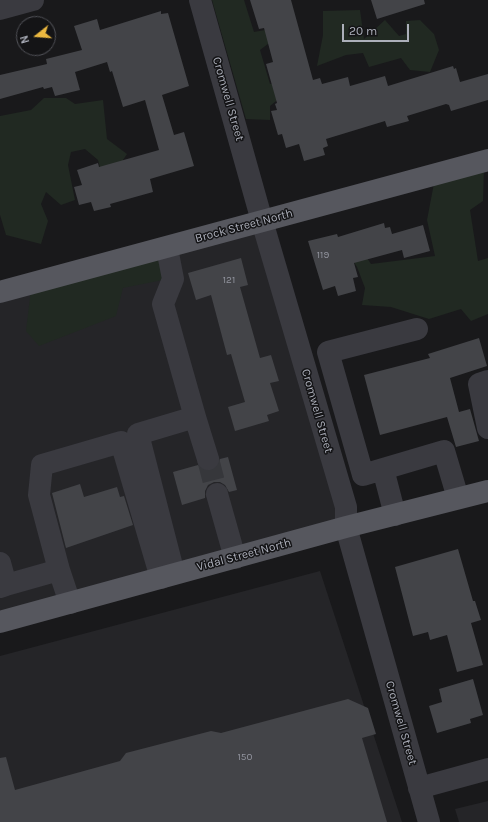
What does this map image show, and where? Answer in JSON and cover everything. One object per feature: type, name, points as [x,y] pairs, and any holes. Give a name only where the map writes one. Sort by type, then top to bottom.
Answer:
[{"type":"main road","name":"Brock Street North","points":[[0,292],[488,160]]},
{"type":"main road","name":"Vidal Street North","points":[[0,622],[346,527],[488,491]]},
{"type":"street","points":[[0,9],[33,0]]},
{"type":"street","name":"Cromwell Street","points":[[200,0],[262,221],[346,507],[346,527],[429,822]]},
{"type":"street","points":[[167,248],[173,279],[163,304],[208,460]]},
{"type":"street","points":[[417,329],[328,352],[364,475],[444,451],[458,498]]},
{"type":"street","points":[[308,379],[334,372]]},
{"type":"street","points":[[488,381],[479,384],[488,428]]},
{"type":"street","points":[[168,576],[138,434],[195,417]]},
{"type":"street","points":[[70,603],[59,570],[39,495],[42,465],[121,442],[168,576]]},
{"type":"street","points":[[383,469],[395,515]]},
{"type":"street","points":[[217,494],[235,558]]},
{"type":"street","points":[[0,563],[3,586],[59,570]]},
{"type":"street","points":[[419,788],[488,769]]},
{"type":"shaded area","points":[[212,0],[244,0],[254,32],[276,28],[281,34],[260,50],[270,84],[297,84],[270,106],[270,120],[246,119]]},
{"type":"shaded area","points":[[360,10],[364,39],[385,20],[399,36],[406,34],[406,21],[420,20],[434,34],[439,50],[430,72],[410,70],[401,58],[369,67],[363,53],[346,55],[317,66],[323,35],[323,11]]},
{"type":"shaded area","points":[[44,98],[66,98],[75,104],[103,100],[107,139],[127,154],[123,160],[124,171],[103,179],[98,160],[85,149],[71,152],[68,165],[75,200],[61,205],[46,192],[41,204],[48,221],[41,244],[6,235],[0,215],[0,116],[31,110]]},
{"type":"shaded area","points":[[484,167],[483,201],[470,210],[478,261],[488,258],[488,314],[471,321],[461,309],[429,319],[391,307],[362,305],[365,288],[357,267],[346,250],[361,249],[371,264],[435,256],[427,220],[435,178]]},
{"type":"shaded area","points":[[258,227],[343,525],[0,618],[0,297]]},
{"type":"shaded area","points":[[162,253],[163,280],[123,288],[116,316],[39,346],[26,331],[31,289]]},
{"type":"shaded area","points":[[320,571],[402,822],[0,822],[0,656]]},
{"type":"shaded area","points":[[488,801],[488,822],[459,822],[455,809]]},
{"type":"building","points":[[250,0],[291,0],[313,80],[320,78],[322,84],[348,77],[350,86],[385,76],[388,86],[453,66],[454,69],[456,68],[460,82],[488,74],[488,100],[451,111],[449,105],[446,104],[407,116],[409,121],[387,127],[385,121],[326,139],[328,146],[323,148],[325,155],[304,161],[299,144],[286,148],[282,134],[278,135],[271,111],[277,110],[275,104],[277,103],[266,64],[273,62],[264,28],[259,29]]},
{"type":"building","points":[[371,0],[424,0],[425,4],[377,19]]},
{"type":"building","points":[[161,11],[161,14],[168,13],[189,86],[162,95],[174,135],[184,132],[194,166],[150,179],[153,192],[110,204],[111,207],[94,211],[91,202],[79,205],[74,187],[82,185],[77,170],[98,163],[99,167],[159,150],[145,100],[123,107],[112,71],[110,72],[107,62],[75,72],[80,90],[55,96],[52,87],[44,89],[43,87],[0,99],[0,75],[47,64],[46,59],[82,50],[74,26],[97,19],[100,30]]},
{"type":"building","points":[[384,223],[385,228],[390,227],[392,234],[423,225],[430,251],[404,258],[402,250],[354,263],[358,277],[353,278],[356,291],[338,296],[335,286],[323,290],[308,241],[337,234],[338,237]]},
{"type":"building","points":[[241,258],[248,285],[240,287],[260,358],[271,355],[279,381],[270,383],[279,411],[267,415],[269,421],[235,431],[228,407],[245,402],[231,354],[227,355],[211,295],[196,300],[188,273]]},
{"type":"building","points":[[479,338],[487,366],[450,378],[459,412],[470,409],[479,441],[456,447],[447,417],[380,435],[364,375],[430,358],[428,354]]},
{"type":"building","points":[[228,457],[237,490],[229,492],[225,485],[220,482],[214,482],[208,485],[205,491],[205,498],[182,505],[173,472],[198,465],[205,471],[211,471],[217,467],[220,459]]},
{"type":"building","points":[[80,484],[84,497],[117,487],[120,497],[124,496],[133,525],[66,548],[52,493]]},
{"type":"building","points":[[458,549],[473,601],[475,601],[481,620],[471,623],[483,665],[457,672],[447,635],[430,640],[428,632],[413,636],[395,567]]},
{"type":"building","points":[[473,679],[483,715],[470,719],[471,723],[437,733],[429,706],[442,702],[439,689]]},
{"type":"building","points":[[348,699],[368,708],[376,734],[362,738],[387,822],[0,822],[0,758],[6,757],[15,790],[120,761],[126,753],[211,731],[221,733]]},
{"type":"tunnel","points":[[208,459],[217,494]]}]
